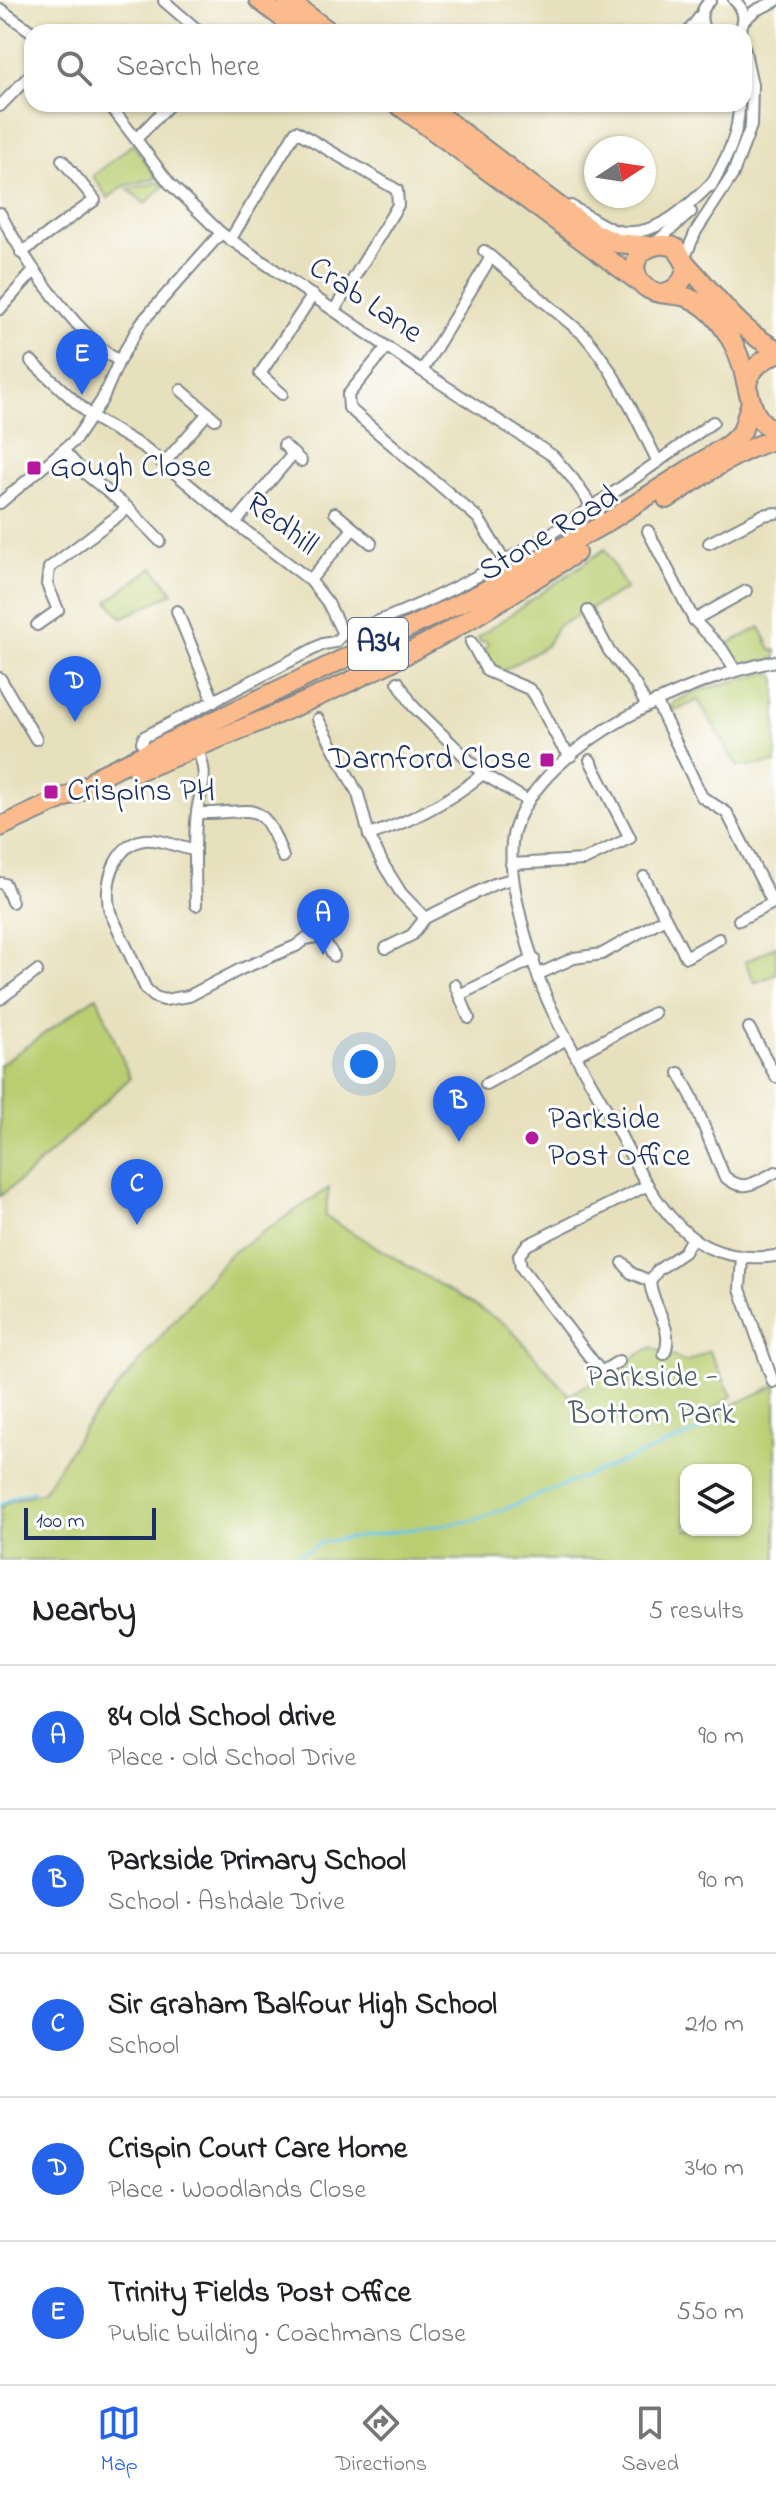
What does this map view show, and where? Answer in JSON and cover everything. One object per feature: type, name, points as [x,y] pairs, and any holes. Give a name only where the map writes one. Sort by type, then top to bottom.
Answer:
[{"type":"highway","points":[[259,0],[290,24]]},
{"type":"highway","points":[[289,1],[319,24]]},
{"type":"highway","points":[[408,112],[648,289],[690,298],[710,311],[730,336],[756,417],[776,431]]},
{"type":"highway","points":[[436,112],[594,233],[617,243],[672,246],[747,329],[776,352],[753,369],[747,384]]},
{"type":"highway","points":[[642,284],[636,266],[640,254],[652,245]]},
{"type":"highway","points":[[664,293],[681,283],[685,261]]},
{"type":"highway","name":"Stone Road","points":[[85,788],[103,786],[194,740],[342,661],[479,594],[604,524],[737,438],[746,422],[750,405]]},
{"type":"highway","name":"Stone Road","points":[[0,827],[85,788],[99,776],[147,754],[194,740],[351,681],[442,635],[733,458],[776,439]]},
{"type":"street","points":[[4,0],[0,7],[24,26]]},
{"type":"street","points":[[734,0],[742,9],[742,24]]},
{"type":"street","points":[[164,1],[191,24]]},
{"type":"street","points":[[745,24],[763,6],[776,1]]},
{"type":"street","points":[[693,24],[705,6]]},
{"type":"street","points":[[0,106],[24,81]]},
{"type":"street","name":"Crab Lane","points":[[115,112],[170,184],[226,236],[422,371],[553,456],[604,524]]},
{"type":"street","points":[[136,139],[162,112]]},
{"type":"street","points":[[652,245],[683,220],[705,196],[737,132],[738,112]]},
{"type":"street","points":[[685,261],[696,231],[732,176],[751,126],[751,112]]},
{"type":"street","points":[[0,503],[64,451],[92,417],[119,361],[148,313],[226,236],[296,131],[397,190],[398,205],[335,309]]},
{"type":"street","points":[[21,253],[95,200],[62,160]]},
{"type":"street","points":[[521,176],[611,228],[628,231],[653,227],[681,213],[713,182]]},
{"type":"street","points":[[0,213],[33,272],[100,349],[119,361]]},
{"type":"street","points":[[422,371],[487,254],[594,346],[609,366],[658,462]]},
{"type":"street","points":[[0,309],[33,272]]},
{"type":"street","points":[[282,394],[260,374],[313,295]]},
{"type":"street","points":[[387,347],[348,395],[349,408],[478,518],[505,562]]},
{"type":"street","name":"Redhill","points":[[31,361],[92,417],[145,448],[310,580],[328,603],[339,638]]},
{"type":"street","points":[[164,463],[212,416],[181,390]]},
{"type":"street","name":"Stone Road","points":[[147,754],[142,742],[144,737],[323,644],[409,610],[505,562],[548,537],[713,422]]},
{"type":"street","points":[[235,523],[297,457],[284,445]]},
{"type":"street","points":[[64,451],[160,541]]},
{"type":"street","points":[[37,625],[58,610],[47,584],[49,568],[128,508]]},
{"type":"street","points":[[335,513],[371,543]]},
{"type":"street","points":[[716,543],[763,515],[776,513]]},
{"type":"street","points":[[310,580],[353,529]]},
{"type":"street","points":[[648,531],[694,620],[722,649],[735,670]]},
{"type":"street","points":[[694,620],[746,591]]},
{"type":"street","points":[[177,611],[214,702]]},
{"type":"street","points":[[588,611],[609,651],[651,703],[702,797],[727,813],[773,903],[739,920]]},
{"type":"street","points":[[339,638],[342,661],[351,681]]},
{"type":"street","points":[[471,642],[487,671],[534,694],[561,745],[571,756]]},
{"type":"street","points":[[776,661],[693,684],[651,703],[571,756],[528,801],[513,835],[511,864],[512,879],[550,1007],[657,1201],[692,1238],[715,1250],[742,1257],[776,1256]]},
{"type":"street","points":[[0,678],[36,739]]},
{"type":"street","points":[[398,682],[413,706],[483,774],[528,801]]},
{"type":"street","points":[[318,719],[358,794],[369,835],[401,893],[425,918]]},
{"type":"street","points":[[194,740],[206,781],[197,813],[194,850],[196,905]]},
{"type":"street","points":[[511,864],[584,860],[630,838],[590,760]]},
{"type":"street","points":[[369,835],[456,795],[483,774]]},
{"type":"street","points":[[197,813],[255,812],[272,827],[283,857]]},
{"type":"street","points":[[194,850],[145,840],[125,849],[109,875],[107,900],[110,912],[146,989],[155,997],[175,1000],[189,996],[305,939],[321,936],[334,956]]},
{"type":"street","points":[[644,877],[686,957],[719,939]]},
{"type":"street","points":[[386,948],[412,935],[425,918],[494,884],[512,879]]},
{"type":"street","points":[[0,883],[5,884],[12,902]]},
{"type":"street","points":[[539,974],[574,958],[602,954],[665,918]]},
{"type":"street","points":[[469,1018],[457,990],[534,959]]},
{"type":"street","points":[[0,999],[37,971]]},
{"type":"street","points":[[576,1055],[654,1013]]},
{"type":"street","points":[[749,1028],[776,1077]]},
{"type":"street","points":[[486,1084],[567,1039]]},
{"type":"street","points":[[679,1073],[724,1176],[733,1184],[742,1186],[776,1172]]},
{"type":"street","points":[[619,1361],[601,1372],[521,1267],[519,1255],[527,1245],[648,1185]]},
{"type":"street","points":[[664,1354],[669,1345],[667,1332],[650,1292],[650,1281],[658,1270],[684,1252],[692,1238]]},
{"type":"street","points":[[742,1257],[740,1289],[773,1382]]},
{"type":"street","points":[[623,1263],[631,1273],[650,1281]]},
{"type":"green space","points":[[133,144],[157,178],[124,186],[108,198],[93,176]]},
{"type":"green space","points":[[160,182],[164,186],[145,204],[128,189]]},
{"type":"green space","points":[[605,549],[626,589],[558,626],[546,646],[496,675],[484,650],[488,645],[486,641],[480,642],[478,637]]},
{"type":"green space","points":[[153,567],[173,593],[122,618],[108,601]]},
{"type":"green space","points":[[760,627],[772,651],[776,650],[776,659],[739,665],[726,645]]},
{"type":"green space","points":[[773,674],[776,679],[776,763],[738,767],[698,700],[673,712],[673,703],[696,691]]},
{"type":"green space","points":[[776,946],[776,974],[755,983],[745,962]]},
{"type":"green space","points":[[97,996],[130,1078],[27,1175],[0,1196],[0,1065]]},
{"type":"green space","name":"Parkside - Bottom Park","points":[[329,1188],[325,1216],[508,1326],[569,1395],[652,1347],[686,1362],[709,1351],[732,1396],[692,1424],[776,1385],[776,1560],[0,1560],[0,1508],[8,1502],[43,1492],[83,1429],[230,1254]]},
{"type":"waterway","points":[[292,1559],[322,1542],[476,1520],[702,1430]]},
{"type":"waterway","points":[[0,1505],[34,1491]]},
{"type":"place","name":"Trinity Fields Post Office","points":[[82,395]]},
{"type":"place","name":"Gough Close","points":[[34,468]]},
{"type":"place","name":"Crispin Court Care Home","points":[[75,722]]},
{"type":"place","name":"Darnford Close","points":[[547,760]]},
{"type":"place","name":"Crispins PH","points":[[51,792]]},
{"type":"place","name":"84 Old School drive","points":[[323,955]]},
{"type":"place","name":"Parkside Post Office","points":[[532,1138]]},
{"type":"place","name":"Parkside Primary School","points":[[459,1142]]},
{"type":"place","name":"Sir Graham Balfour High School","points":[[137,1225]]}]
